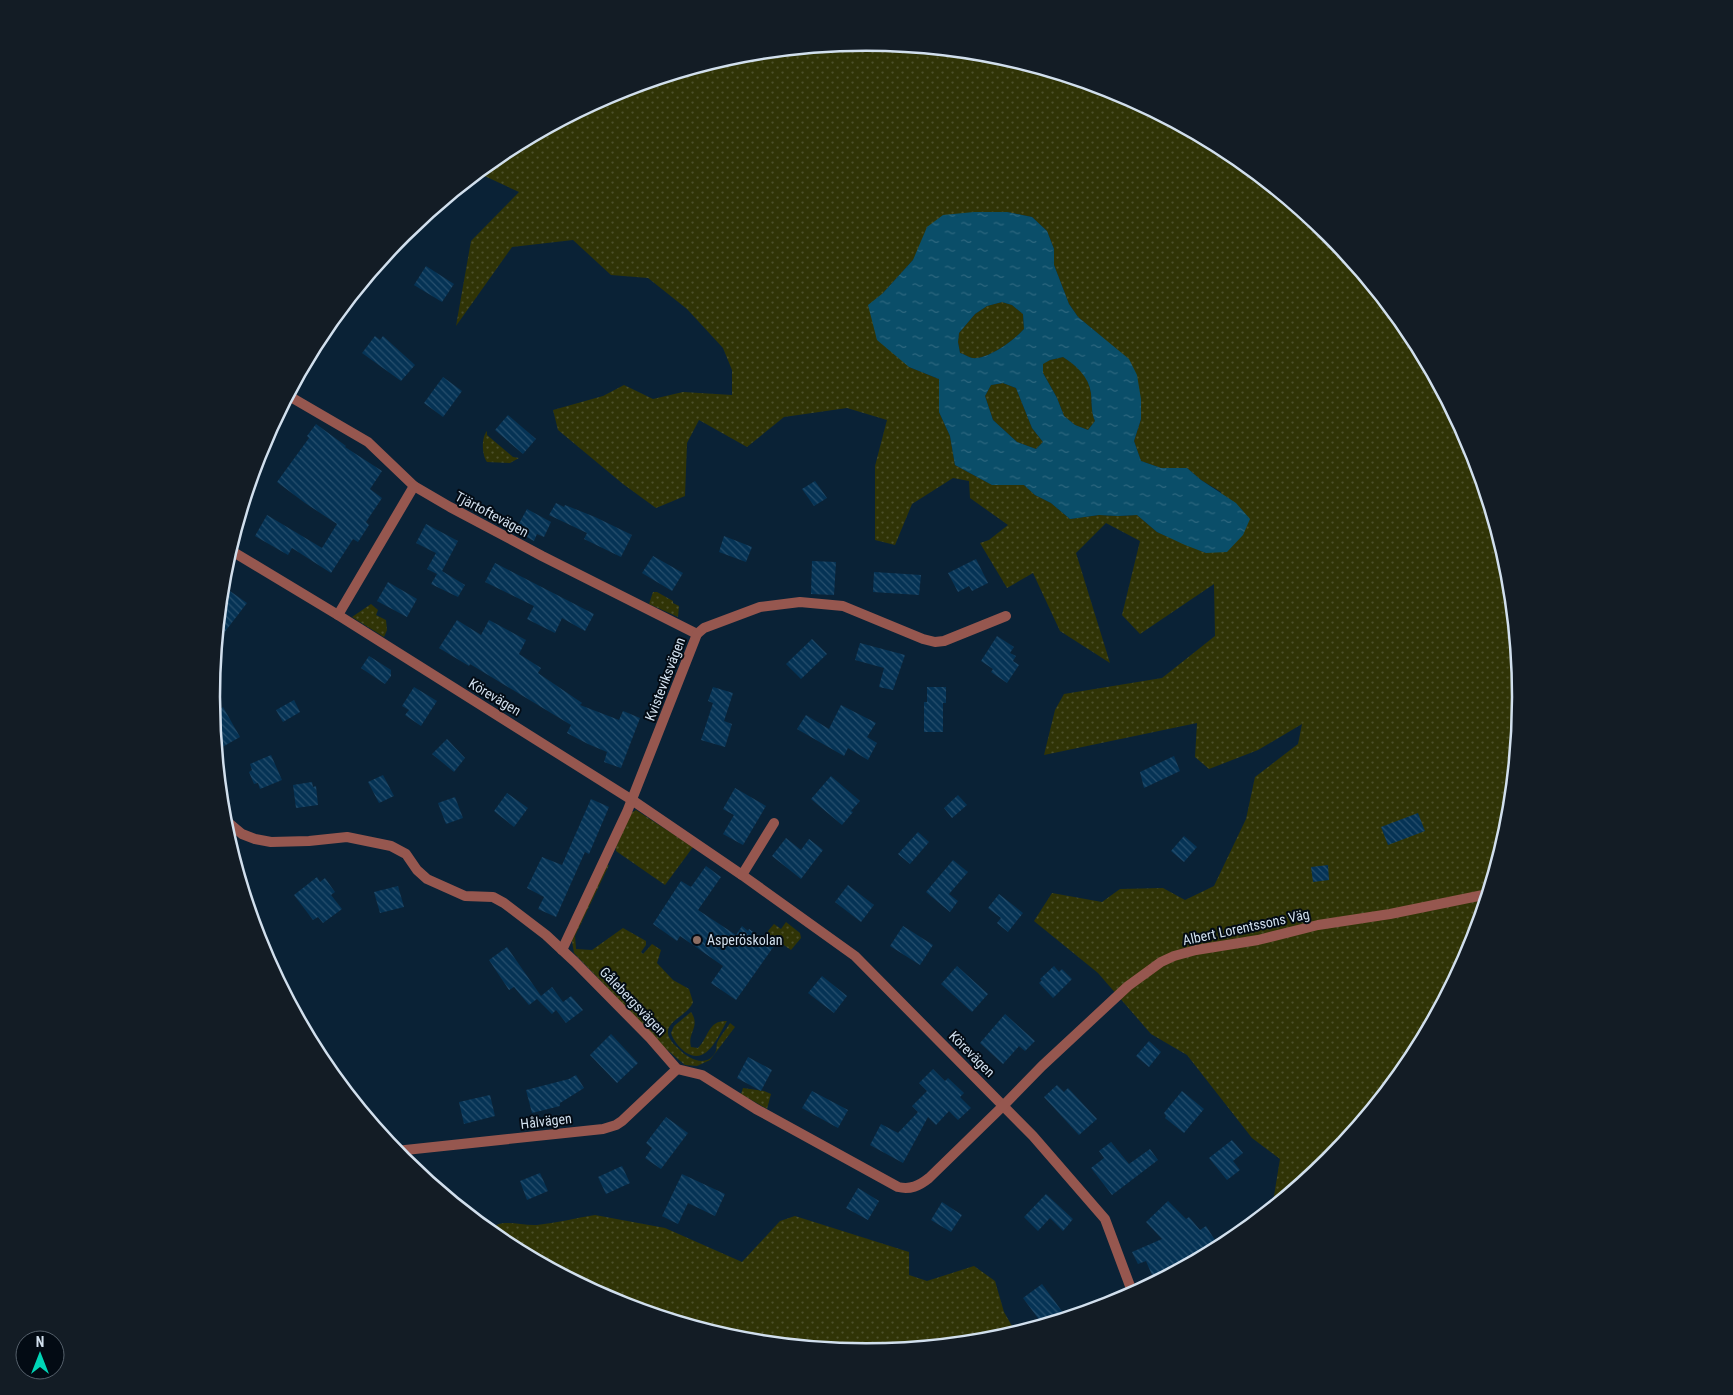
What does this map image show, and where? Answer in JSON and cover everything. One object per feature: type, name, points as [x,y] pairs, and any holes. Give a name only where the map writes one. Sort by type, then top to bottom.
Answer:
[{"type":"street","name":"Tjärtoftevägen","points":[[294,399],[368,442],[414,486],[450,507],[542,556],[698,634]]},
{"type":"street","points":[[338,614],[414,486]]},
{"type":"street","name":"Körevägen","points":[[237,554],[338,614],[632,800],[742,875],[855,956],[1004,1105],[1062,1168],[1105,1220],[1130,1287]]},
{"type":"street","name":"Kvisteviksvägen","points":[[562,950],[632,800],[698,634],[704,628],[760,607],[800,602],[843,606],[923,639],[935,642],[944,641],[1006,616]]},
{"type":"street","points":[[742,875],[774,823]]},
{"type":"street","name":"Gålebergsvägen","points":[[234,827],[242,834],[271,842],[347,837],[391,846],[406,854],[417,870],[427,879],[465,896],[493,897],[504,903],[562,950],[650,1038],[677,1069]]},
{"type":"street","name":"Albert Lorentssons Väg","points":[[1004,1105],[1042,1066],[1128,986],[1149,969],[1174,956],[1196,950],[1258,940],[1318,925],[1390,914],[1481,895]]},
{"type":"street","points":[[677,1069],[702,1074],[756,1109],[890,1183],[905,1188],[920,1185],[929,1178],[1004,1105]]},
{"type":"street","name":"Hålvägen","points":[[406,1150],[603,1129],[616,1125],[626,1117],[677,1069]]},
{"type":"green space","points":[[866,51],[951,57],[1034,73],[1074,86],[1114,100],[1190,138],[1226,160],[1293,212],[1352,271],[1379,304],[1404,338],[1446,412],[1464,450],[1491,530],[1507,613],[1511,655],[1513,698],[1507,782],[1491,865],[1478,905],[1464,945],[1426,1021],[1404,1057],[1352,1124],[1293,1183],[1273,1199],[1280,1159],[1252,1138],[1187,1055],[1151,1034],[1098,973],[1034,921],[1052,893],[1102,902],[1120,889],[1163,888],[1185,900],[1214,886],[1246,819],[1255,777],[1298,744],[1302,724],[1258,750],[1209,769],[1195,757],[1197,723],[1044,755],[1055,710],[1064,694],[1162,678],[1215,636],[1214,584],[1140,634],[1122,615],[1140,541],[1106,523],[1076,553],[1110,663],[1060,631],[1033,573],[1007,588],[980,543],[989,540],[1008,525],[970,498],[969,481],[953,478],[912,504],[895,545],[875,540],[875,466],[887,420],[847,408],[784,417],[747,447],[699,420],[687,443],[685,496],[656,508],[623,484],[558,430],[553,410],[603,396],[624,385],[653,399],[683,392],[732,395],[732,370],[723,348],[687,309],[648,278],[611,275],[573,240],[512,247],[456,326],[471,241],[519,192],[485,176],[543,138],[581,118],[619,100],[699,73],[782,57],[824,53]],"holes":[[[974,212],[1007,212],[1032,217],[1047,231],[1054,249],[1054,265],[1069,304],[1078,317],[1102,337],[1141,419],[1134,441],[1141,461],[1161,468],[1187,468],[1201,480],[1221,492],[1206,553],[1157,532],[1137,515],[1099,515],[1070,519],[1051,503],[1035,495],[1024,485],[992,485],[955,465],[950,436],[939,412],[939,379],[909,367],[883,293],[913,260]]]},
{"type":"green space","points":[[1002,302],[1012,305],[1023,314],[1024,329],[1007,344],[985,356],[972,358],[960,353],[959,333],[975,314],[987,306]]},
{"type":"green space","points":[[1063,357],[1073,364],[1088,381],[1095,421],[1088,430],[1075,425],[1064,416],[1057,398],[1043,373],[1042,364]]},
{"type":"green space","points":[[1003,383],[1016,388],[1032,428],[1043,442],[1036,449],[1017,442],[993,420],[985,396],[991,385]]},
{"type":"green space","points":[[487,431],[487,435],[513,457],[519,458],[510,463],[487,462],[483,446]]},
{"type":"green space","points":[[653,592],[657,592],[679,606],[678,617],[649,604]]},
{"type":"green space","points":[[371,604],[378,610],[376,615],[386,620],[387,630],[384,637],[352,617]]},
{"type":"green space","points":[[636,810],[693,847],[665,885],[616,851],[631,813]]},
{"type":"green space","points":[[607,865],[609,865],[575,936],[576,949],[592,950],[623,928],[646,941],[646,945],[641,952],[643,954],[652,944],[661,950],[657,963],[673,980],[689,989],[693,1002],[688,1010],[669,1027],[669,1037],[674,1044],[689,1057],[704,1061],[713,1056],[718,1040],[730,1023],[735,1027],[710,1060],[697,1066],[685,1065],[665,1048],[574,953],[573,936]]},
{"type":"green space","points":[[786,922],[800,933],[801,938],[791,950],[769,935],[768,931],[774,924],[781,929]]},
{"type":"green space","points":[[691,1012],[695,1022],[690,1042],[691,1047],[698,1048],[712,1026],[721,1021],[727,1021],[711,1048],[700,1056],[693,1056],[685,1052],[676,1043],[671,1033],[674,1026]]},
{"type":"green space","points":[[743,1088],[771,1094],[767,1109],[741,1094]]},
{"type":"green space","points":[[595,1215],[665,1228],[742,1262],[780,1221],[795,1216],[909,1252],[909,1275],[927,1281],[974,1266],[995,1281],[1004,1312],[1012,1327],[951,1338],[866,1344],[782,1338],[699,1322],[619,1295],[543,1257],[494,1226],[505,1223],[537,1225]]},
{"type":"water","points":[[974,212],[1007,212],[1032,217],[1047,231],[1054,249],[1054,265],[1069,304],[1078,317],[1129,359],[1137,375],[1141,399],[1141,419],[1134,441],[1141,461],[1161,468],[1187,468],[1201,480],[1236,503],[1250,519],[1243,535],[1227,552],[1206,553],[1185,545],[1157,532],[1137,515],[1099,515],[1070,519],[1051,503],[1035,495],[1024,485],[992,485],[955,465],[950,436],[939,412],[939,379],[909,367],[877,340],[868,305],[883,293],[913,260],[927,227],[943,215]],"holes":[[[1002,302],[1012,305],[1023,314],[1024,329],[993,353],[978,358],[972,358],[960,353],[959,333],[975,314],[987,306]],[[1063,357],[1073,364],[1088,382],[1095,421],[1088,430],[1075,425],[1064,416],[1057,398],[1043,373],[1043,364]],[[1003,383],[1016,388],[1032,428],[1043,442],[1036,449],[1017,442],[993,420],[985,396],[991,385]]]},
{"type":"building","points":[[426,266],[454,284],[442,302],[414,285]]},
{"type":"building","points":[[375,336],[380,340],[383,336],[415,365],[401,381],[362,353]]},
{"type":"building","points":[[443,377],[462,391],[443,417],[424,403]]},
{"type":"building","points":[[508,415],[536,439],[523,454],[495,430]]},
{"type":"building","points":[[316,424],[345,447],[382,471],[370,489],[382,498],[366,522],[369,525],[358,542],[353,539],[331,573],[292,548],[288,555],[255,536],[267,515],[322,548],[337,524],[277,482],[309,438],[307,436]]},
{"type":"building","points":[[815,481],[827,498],[814,506],[802,489]]},
{"type":"building","points":[[556,503],[595,517],[632,535],[621,557],[584,539],[587,533],[549,515]]},
{"type":"building","points":[[527,509],[551,522],[544,537],[537,534],[534,541],[515,531]]},
{"type":"building","points":[[426,524],[458,541],[442,571],[465,585],[458,597],[431,584],[437,574],[427,569],[436,553],[416,543]]},
{"type":"building","points":[[724,536],[752,547],[746,562],[719,552]]},
{"type":"building","points":[[653,556],[683,573],[672,591],[642,573]]},
{"type":"building","points":[[976,559],[988,583],[972,591],[969,586],[958,592],[948,573]]},
{"type":"building","points":[[812,561],[836,562],[834,595],[811,594]]},
{"type":"building","points":[[495,563],[594,614],[585,631],[562,618],[555,633],[527,619],[534,606],[485,582]]},
{"type":"building","points":[[874,572],[921,575],[919,595],[873,592]]},
{"type":"building","points":[[388,582],[417,599],[407,617],[377,601]]},
{"type":"building","points":[[230,592],[247,603],[224,633],[226,613]]},
{"type":"building","points":[[457,620],[481,635],[489,620],[526,640],[519,654],[541,668],[538,673],[582,703],[580,705],[619,720],[623,711],[640,718],[621,768],[604,762],[607,752],[567,733],[571,725],[470,664],[469,666],[439,648]]},
{"type":"building","points":[[997,636],[1014,647],[1010,653],[1016,656],[1013,661],[1019,665],[1007,683],[991,672],[993,669],[981,661]]},
{"type":"building","points":[[812,639],[827,654],[801,679],[786,664]]},
{"type":"building","points":[[860,643],[905,655],[893,690],[879,687],[884,668],[855,660]]},
{"type":"building","points":[[369,656],[391,670],[391,676],[385,684],[361,668]]},
{"type":"building","points":[[414,687],[437,701],[421,726],[405,715],[409,710],[402,706]]},
{"type":"building","points":[[713,687],[733,693],[724,721],[732,724],[725,747],[701,740],[713,703],[708,701]]},
{"type":"building","points":[[927,687],[946,687],[946,703],[943,703],[943,732],[924,732],[924,702],[927,702]]},
{"type":"building","points":[[294,700],[300,712],[283,722],[276,710]]},
{"type":"building","points":[[841,705],[876,723],[867,737],[877,743],[868,760],[848,748],[844,756],[797,729],[806,715],[829,729]]},
{"type":"building","points":[[223,707],[240,737],[223,747],[222,740],[220,708]]},
{"type":"building","points":[[447,739],[465,758],[454,772],[432,754]]},
{"type":"building","points":[[271,755],[282,780],[260,789],[258,783],[254,784],[249,772],[252,770],[250,764]]},
{"type":"building","points":[[1174,756],[1180,771],[1144,788],[1140,772]]},
{"type":"building","points":[[383,775],[394,796],[379,803],[368,782]]},
{"type":"building","points":[[831,776],[860,801],[842,825],[811,799]]},
{"type":"building","points":[[312,782],[313,787],[316,786],[318,805],[296,808],[293,785]]},
{"type":"building","points":[[735,788],[766,806],[743,845],[723,834],[734,815],[723,809]]},
{"type":"building","points":[[507,793],[528,808],[514,827],[494,811]]},
{"type":"building","points":[[958,795],[967,805],[952,818],[944,808]]},
{"type":"building","points":[[455,797],[463,818],[446,824],[438,803]]},
{"type":"building","points":[[591,799],[609,807],[589,854],[585,852],[556,917],[538,909],[544,897],[527,888],[542,857],[562,865]]},
{"type":"building","points":[[1418,813],[1425,831],[1388,845],[1381,827]]},
{"type":"building","points":[[918,832],[929,842],[910,864],[898,854]]},
{"type":"building","points":[[1184,836],[1197,847],[1184,862],[1171,851]]},
{"type":"building","points":[[786,838],[801,850],[809,839],[823,850],[801,879],[772,856]]},
{"type":"building","points":[[953,860],[968,872],[949,894],[958,901],[950,912],[926,892]]},
{"type":"building","points":[[1328,865],[1329,880],[1313,882],[1311,867]]},
{"type":"building","points":[[706,866],[721,877],[698,910],[736,935],[742,926],[774,946],[736,1000],[711,983],[723,966],[680,936],[677,941],[653,924],[681,881],[691,887]]},
{"type":"building","points":[[317,877],[320,882],[325,878],[335,892],[331,895],[342,909],[323,923],[318,917],[313,920],[294,895]]},
{"type":"building","points":[[848,885],[874,905],[861,922],[835,902]]},
{"type":"building","points":[[398,886],[404,907],[380,913],[374,892]]},
{"type":"building","points":[[999,894],[1023,913],[1008,932],[997,923],[1001,918],[988,908]]},
{"type":"building","points":[[903,926],[933,945],[920,965],[890,946]]},
{"type":"building","points":[[507,947],[541,996],[552,987],[563,1002],[571,996],[583,1010],[566,1023],[556,1010],[552,1014],[537,999],[529,1005],[514,987],[509,990],[489,960]]},
{"type":"building","points":[[957,966],[988,994],[972,1012],[941,984]]},
{"type":"building","points":[[1054,966],[1059,972],[1062,969],[1072,979],[1053,998],[1039,983],[1042,980],[1040,979]]},
{"type":"building","points":[[822,976],[847,996],[834,1013],[808,993]]},
{"type":"building","points":[[1005,1014],[1035,1041],[1025,1051],[1019,1046],[1003,1064],[980,1043]]},
{"type":"building","points":[[611,1034],[638,1063],[617,1083],[590,1055]]},
{"type":"building","points":[[1149,1041],[1161,1052],[1149,1067],[1136,1056]]},
{"type":"building","points":[[748,1057],[772,1070],[761,1091],[737,1078]]},
{"type":"building","points":[[933,1069],[945,1081],[948,1078],[964,1093],[960,1097],[971,1108],[958,1120],[949,1111],[936,1125],[928,1117],[903,1163],[870,1145],[881,1124],[898,1133],[918,1112],[912,1106],[927,1091],[919,1083]]},
{"type":"building","points":[[576,1075],[584,1088],[560,1103],[560,1106],[532,1113],[526,1090],[569,1079]]},
{"type":"building","points":[[1057,1085],[1064,1092],[1068,1088],[1097,1119],[1079,1135],[1044,1097]]},
{"type":"building","points":[[812,1091],[848,1110],[838,1128],[802,1108]]},
{"type":"building","points":[[1182,1091],[1204,1109],[1184,1133],[1165,1118],[1164,1113]]},
{"type":"building","points":[[490,1095],[495,1116],[464,1124],[459,1102]]},
{"type":"building","points":[[666,1117],[688,1133],[661,1169],[645,1158],[652,1148],[646,1143]]},
{"type":"building","points":[[1232,1140],[1243,1153],[1233,1161],[1240,1170],[1227,1180],[1209,1158]]},
{"type":"building","points":[[1111,1142],[1129,1164],[1150,1149],[1158,1160],[1112,1195],[1091,1168],[1104,1158],[1099,1151]]},
{"type":"building","points":[[622,1166],[630,1183],[606,1194],[598,1177]]},
{"type":"building","points":[[540,1173],[548,1191],[527,1200],[520,1181]]},
{"type":"building","points":[[682,1174],[725,1194],[715,1216],[688,1203],[678,1224],[662,1216]]},
{"type":"building","points":[[858,1188],[879,1201],[868,1220],[846,1208]]},
{"type":"building","points":[[1046,1194],[1073,1219],[1063,1231],[1050,1218],[1038,1231],[1024,1217]]},
{"type":"building","points":[[1168,1201],[1186,1219],[1189,1217],[1200,1230],[1206,1226],[1216,1241],[1153,1277],[1146,1261],[1138,1264],[1132,1252],[1162,1239],[1146,1222]]},
{"type":"building","points":[[942,1202],[962,1215],[951,1232],[931,1220]]},
{"type":"building","points":[[1042,1284],[1063,1313],[1039,1320],[1023,1298]]},
{"type":"place","name":"Asperöskolan","points":[[697,940]]}]
